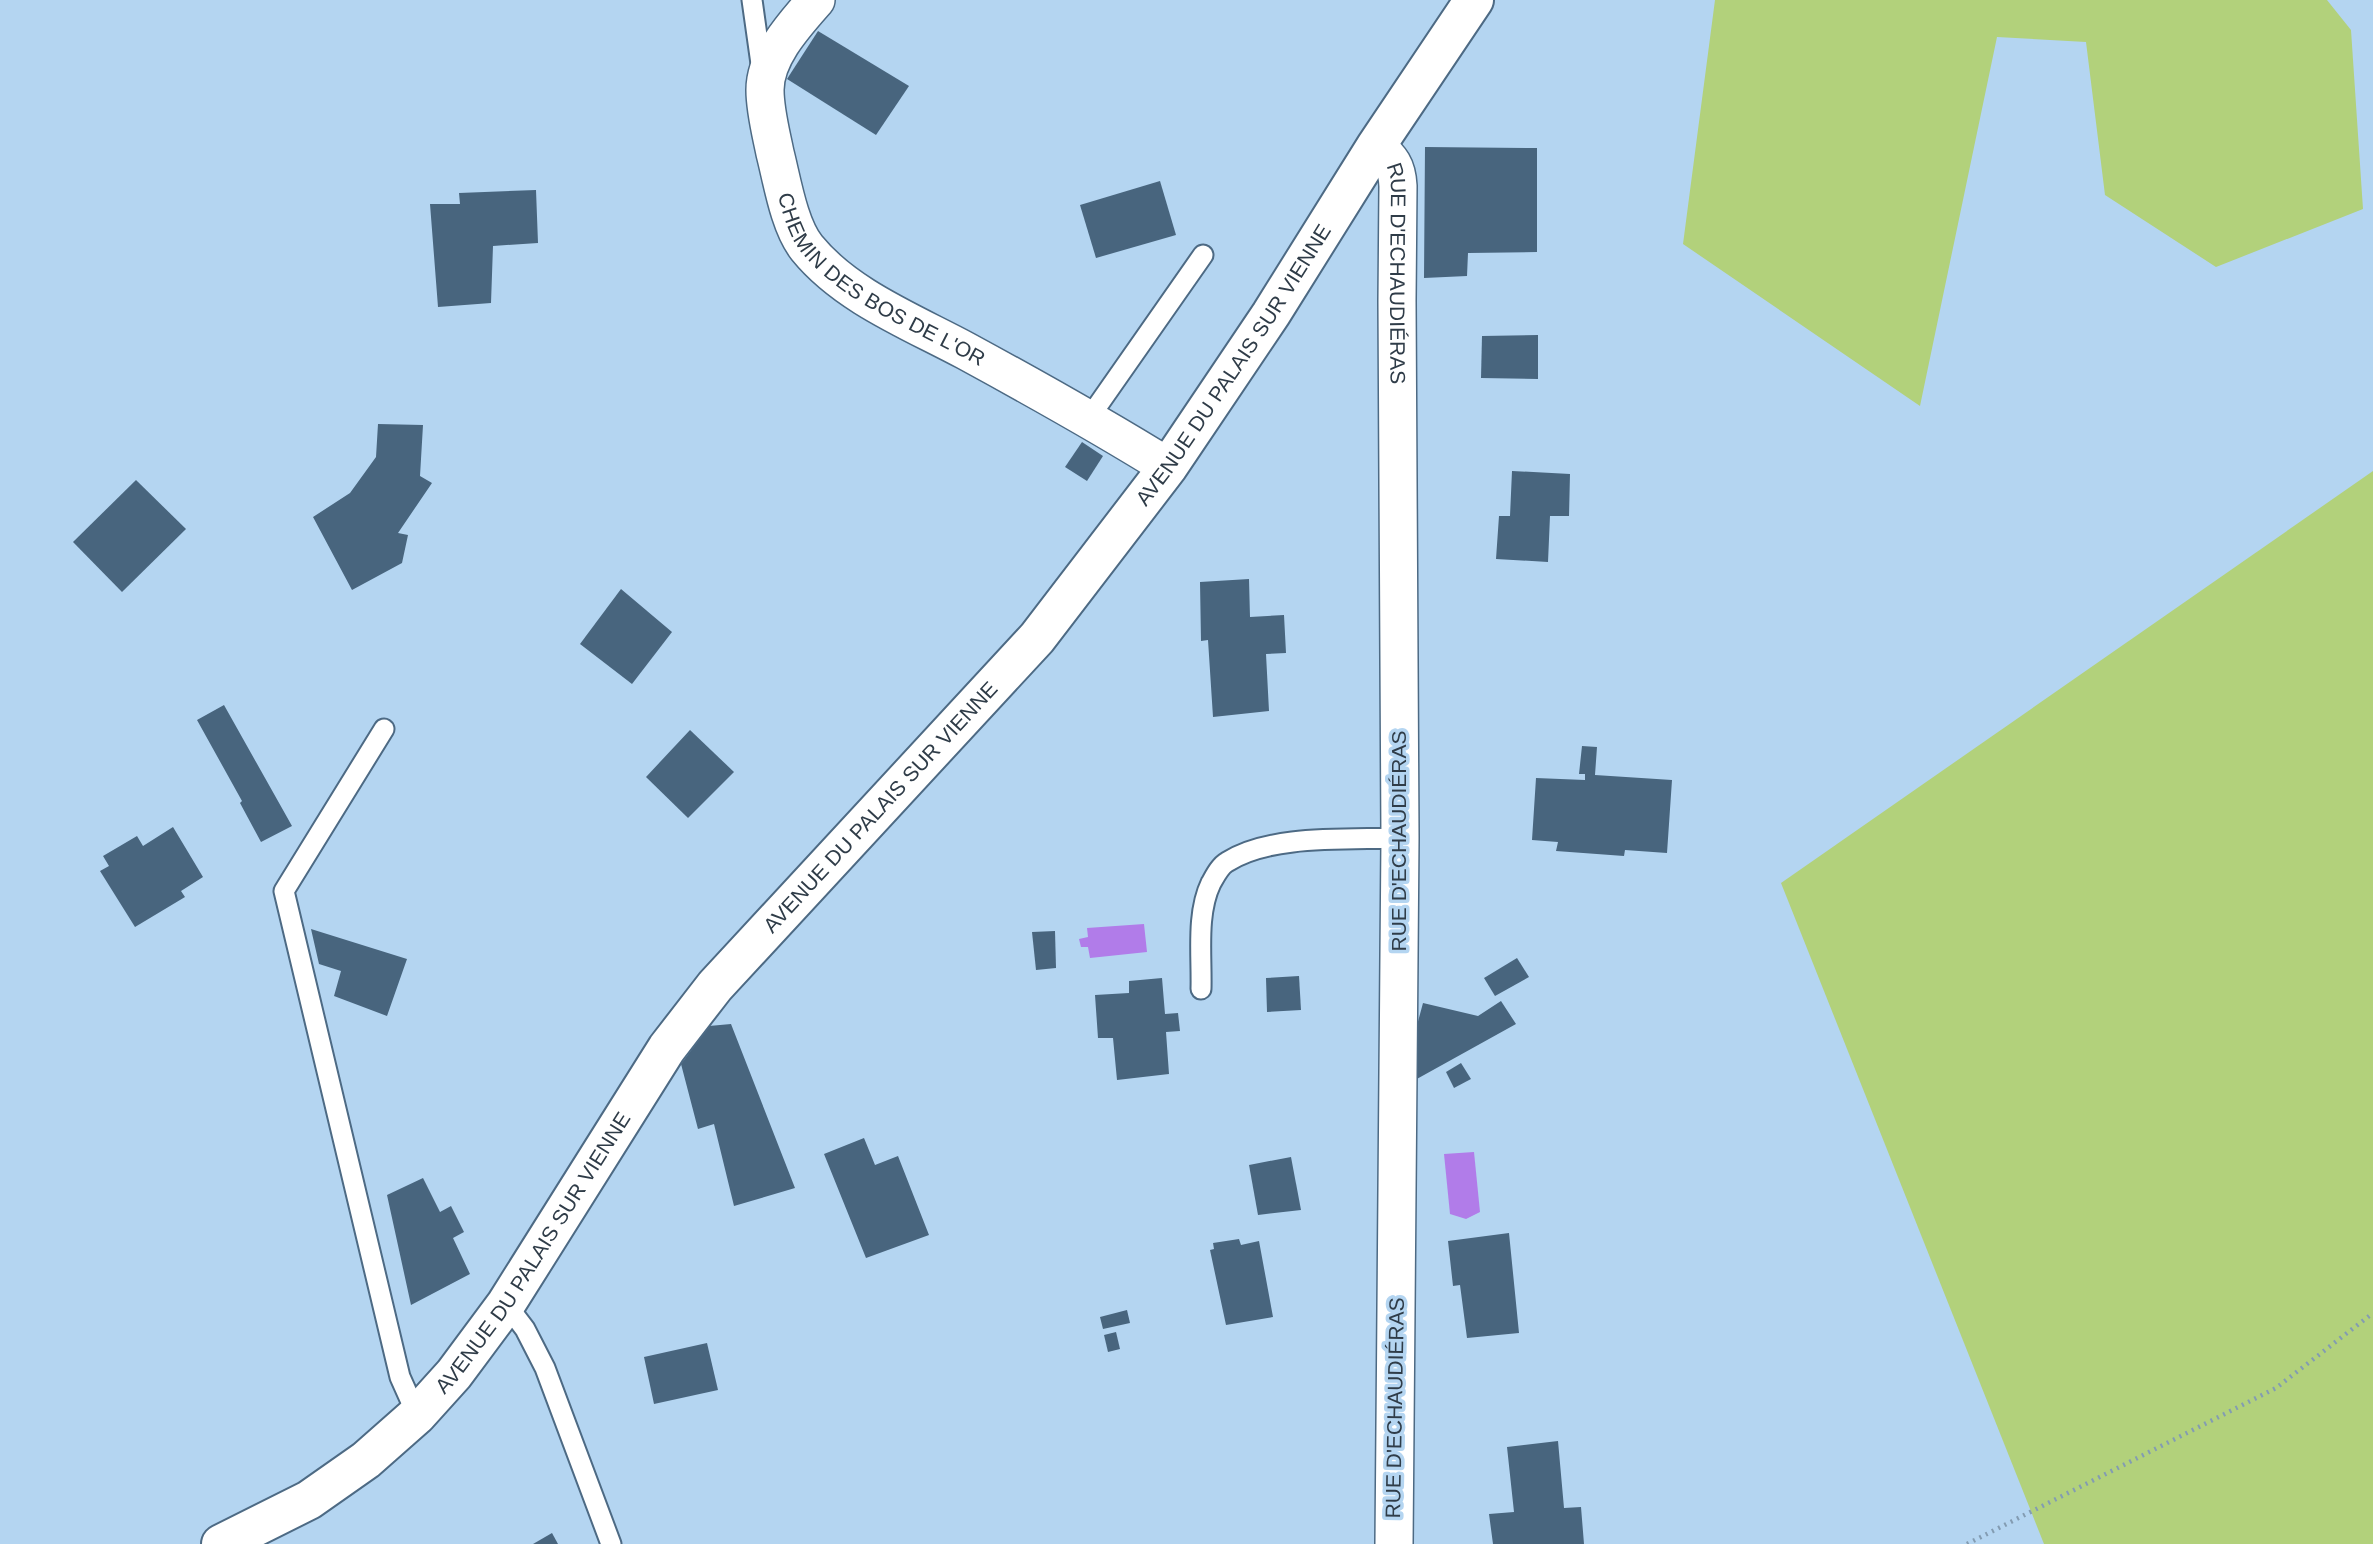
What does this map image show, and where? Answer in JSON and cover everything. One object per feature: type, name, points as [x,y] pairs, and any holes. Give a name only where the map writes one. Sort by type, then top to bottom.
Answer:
[{"type":"main road","name":"AVENUE DU PALAIS SUR VIENNE","points":[[220,1544],[309,1500],[366,1460],[417,1415],[454,1374],[506,1304],[667,1048],[715,986],[1037,638],[1168,467],[1271,314],[1376,146],[1474,0]]},
{"type":"street","name":"CHEMIN DES BOS DE L'OR","points":[[816,0],[794,26],[770,64],[765,89],[771,133],[788,208],[805,246],[832,273],[867,298],[1090,418],[1168,467]]},
{"type":"street","name":"RUE D'ECHAUDIÉRAS","points":[[1376,146],[1393,161],[1398,186],[1400,838],[1394,1544]]},
{"type":"lane","points":[[752,0],[765,89]]},
{"type":"lane","points":[[1090,418],[1203,255]]},
{"type":"lane","points":[[384,729],[284,891],[400,1377],[417,1415]]},
{"type":"lane","points":[[1201,989],[1202,921],[1210,885],[1224,863],[1251,850],[1287,842],[1400,838]]},
{"type":"lane","points":[[506,1304],[525,1329],[545,1368],[611,1544]]},
{"type":"path","points":[[1967,1544],[2276,1388],[2373,1313]]},
{"type":"green space","points":[[1715,0],[2327,0],[2351,30],[2363,209],[2216,267],[2105,195],[2086,42],[1997,37],[1920,406],[1683,244]]},
{"type":"green space","points":[[2373,471],[2373,1544],[2044,1544],[1781,883]]},
{"type":"shaded area","points":[[1144,924],[1147,952],[1090,958],[1088,947],[1081,947],[1079,939],[1088,937],[1087,928]]},
{"type":"shaded area","points":[[1474,1152],[1480,1212],[1466,1219],[1450,1214],[1444,1154]]},
{"type":"building","points":[[818,31],[909,86],[876,135],[787,79]]},
{"type":"building","points":[[1425,147],[1537,148],[1537,252],[1468,253],[1467,276],[1424,278]]},
{"type":"building","points":[[1160,181],[1176,235],[1096,258],[1080,205]]},
{"type":"building","points":[[536,190],[538,243],[493,246],[491,303],[438,307],[430,204],[460,204],[459,193]]},
{"type":"building","points":[[1538,335],[1538,379],[1481,378],[1482,336]]},
{"type":"building","points":[[378,424],[423,425],[420,476],[432,483],[398,533],[408,535],[402,563],[352,590],[313,517],[350,493],[376,457]]},
{"type":"building","points":[[1082,442],[1103,456],[1087,481],[1065,467]]},
{"type":"building","points":[[1512,471],[1570,474],[1569,516],[1550,516],[1548,562],[1496,559],[1499,516],[1510,516]]},
{"type":"building","points":[[136,480],[186,529],[122,592],[73,542]]},
{"type":"building","points":[[1249,579],[1250,617],[1284,615],[1286,653],[1266,654],[1269,711],[1213,717],[1208,640],[1201,641],[1200,582]]},
{"type":"building","points":[[621,589],[672,632],[632,684],[580,644]]},
{"type":"building","points":[[224,705],[292,826],[261,842],[240,803],[242,801],[197,720]]},
{"type":"building","points":[[690,730],[734,772],[688,818],[646,777]]},
{"type":"building","points":[[1582,746],[1597,747],[1595,775],[1672,780],[1667,853],[1625,850],[1624,856],[1556,851],[1558,842],[1532,840],[1536,778],[1585,780],[1585,774],[1579,774]]},
{"type":"building","points":[[173,827],[203,877],[181,891],[185,897],[135,927],[100,871],[109,866],[103,856],[137,836],[143,846]]},
{"type":"building","points":[[311,929],[407,959],[387,1016],[334,996],[341,971],[319,964]]},
{"type":"building","points":[[1055,931],[1056,968],[1036,970],[1032,932]]},
{"type":"building","points":[[1517,958],[1529,977],[1495,996],[1484,978]]},
{"type":"building","points":[[1299,976],[1301,1010],[1267,1012],[1266,978]]},
{"type":"building","points":[[1162,978],[1165,1014],[1178,1013],[1180,1031],[1166,1032],[1169,1074],[1117,1080],[1113,1038],[1098,1038],[1095,995],[1129,993],[1129,981]]},
{"type":"building","points":[[1501,1001],[1516,1024],[1415,1080],[1416,1029],[1423,1003],[1478,1016]]},
{"type":"building","points":[[731,1024],[795,1188],[734,1206],[714,1124],[698,1129],[681,1064],[709,1026]]},
{"type":"building","points":[[1461,1063],[1471,1079],[1454,1088],[1446,1072]]},
{"type":"building","points":[[864,1138],[875,1165],[898,1156],[929,1235],[866,1258],[824,1154]]},
{"type":"building","points":[[1291,1157],[1301,1210],[1258,1215],[1249,1165]]},
{"type":"building","points":[[423,1178],[440,1212],[451,1206],[464,1232],[453,1238],[470,1274],[411,1305],[387,1195]]},
{"type":"building","points":[[1509,1233],[1519,1333],[1467,1338],[1460,1285],[1453,1286],[1448,1241]]},
{"type":"building","points":[[1239,1239],[1241,1245],[1259,1241],[1273,1317],[1226,1325],[1210,1250],[1214,1249],[1213,1243]]},
{"type":"building","points":[[1127,1310],[1130,1323],[1103,1329],[1100,1317]]},
{"type":"building","points":[[1116,1332],[1120,1349],[1108,1352],[1104,1335]]},
{"type":"building","points":[[707,1343],[718,1390],[654,1404],[644,1357]]},
{"type":"building","points":[[1558,1441],[1564,1508],[1581,1507],[1584,1544],[1493,1544],[1489,1514],[1514,1512],[1507,1447]]},
{"type":"building","points":[[552,1533],[558,1544],[533,1544]]}]
